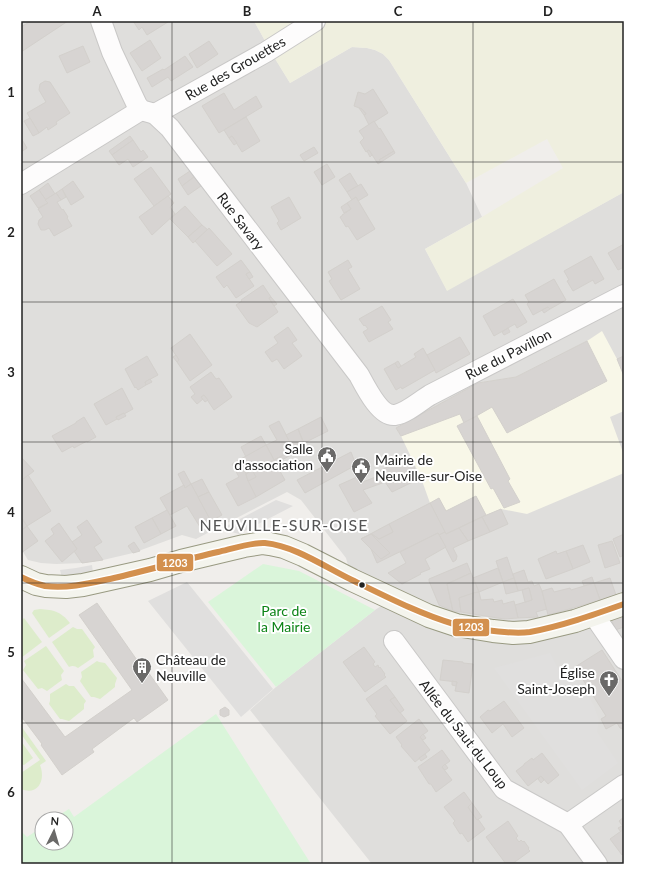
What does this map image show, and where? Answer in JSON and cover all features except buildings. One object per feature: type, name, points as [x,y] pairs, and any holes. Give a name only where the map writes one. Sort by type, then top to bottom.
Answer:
[{"type":"street","name":"Rue Savary","points":[[101,21],[112,52],[137,105],[170,128],[359,375],[377,404],[385,412],[394,415]]},
{"type":"street","name":"Rue des Grouettes","points":[[21,184],[148,112],[266,52],[315,21]]},
{"type":"street","name":"Rue du Pavillon","points":[[394,415],[407,410],[430,395],[624,295]]},
{"type":"street","points":[[21,577],[36,584],[46,586],[66,587],[83,585],[244,546],[270,544],[284,547],[303,555],[429,616],[456,625],[513,633],[529,632],[559,625],[624,604]]},
{"type":"street","points":[[594,614],[624,659]]},
{"type":"street","name":"Allée du Saut du Loup","points":[[394,641],[504,789],[568,824],[597,864]]},
{"type":"street","points":[[568,824],[624,785]]},
{"type":"shaded area","points":[[21,21],[254,21],[290,83],[352,47],[367,48],[383,54],[389,60],[466,183],[482,217],[425,249],[447,290],[624,192],[624,864],[372,864],[250,710],[276,687],[375,610],[392,599],[352,580],[346,558],[301,500],[287,492],[196,539],[182,535],[133,553],[82,563],[41,563],[28,560],[23,552],[21,553]]},
{"type":"shaded area","points":[[602,331],[624,376],[624,411],[610,417],[624,455],[624,473],[527,514],[501,509],[486,515],[476,496],[446,511],[439,498],[430,503],[421,478],[396,428],[478,383],[516,377],[587,341]]},
{"type":"shaded area","points":[[276,500],[293,506],[239,534],[221,529]]},
{"type":"shaded area","points":[[92,565],[93,573],[62,578],[60,570]]},
{"type":"shaded area","points":[[187,582],[273,689],[241,717],[148,601]]},
{"type":"shaded area","points":[[550,653],[558,669],[583,687],[594,706],[599,720],[597,732],[618,763],[582,790],[494,668]]},
{"type":"green space","points":[[254,21],[306,21],[268,46]]},
{"type":"green space","points":[[320,21],[624,21],[624,192],[447,291],[425,249],[482,217],[563,168],[547,139],[466,183],[389,60],[383,54],[375,50],[352,47],[290,83],[272,54]]},
{"type":"green space","name":"Parc de la Mairie","points":[[263,564],[299,571],[375,610],[276,687],[208,602]]},
{"type":"green space","points":[[40,609],[56,612],[70,623],[49,638],[32,613],[34,610]]},
{"type":"green space","points":[[24,618],[42,642],[21,658],[21,621]]},
{"type":"green space","points":[[73,627],[82,629],[95,647],[93,650],[94,657],[78,668],[74,666],[69,667],[52,642]]},
{"type":"green space","points":[[46,646],[64,671],[61,675],[62,680],[47,691],[42,688],[38,689],[23,670],[26,665],[24,661]]},
{"type":"green space","points":[[97,661],[105,663],[117,678],[115,687],[100,699],[91,697],[80,681],[82,677],[81,672]]},
{"type":"green space","points":[[66,684],[69,686],[74,686],[86,701],[84,704],[84,709],[69,721],[60,719],[49,704],[50,694]]},
{"type":"green space","points":[[216,714],[311,864],[21,864],[21,831],[27,837],[34,832],[34,851],[74,851],[74,817]]},
{"type":"green space","points":[[21,726],[46,761],[40,765],[42,776],[39,785],[32,790],[27,791],[21,789],[21,773],[40,760],[21,734]]},
{"type":"green space","points":[[21,741],[33,758],[24,765],[21,764]]},
{"type":"transit line","name":"1203","points":[[21,577],[45,586],[62,587],[80,585],[127,575],[242,546],[265,543],[287,548],[299,553],[415,610],[458,625],[485,630],[519,633],[542,630],[624,604]]},
{"type":"place","name":"Salle d'association","points":[[327,473]]},
{"type":"place","name":"Mairie de Neuville-sur-Oise","points":[[361,484]]},
{"type":"place","name":"Château de Neuville","points":[[142,684]]},
{"type":"place","name":"Église Saint-Joseph","points":[[609,697]]},
{"type":"district","name":"NEUVILLE-SUR-OISE","points":[[284,524]]}]
